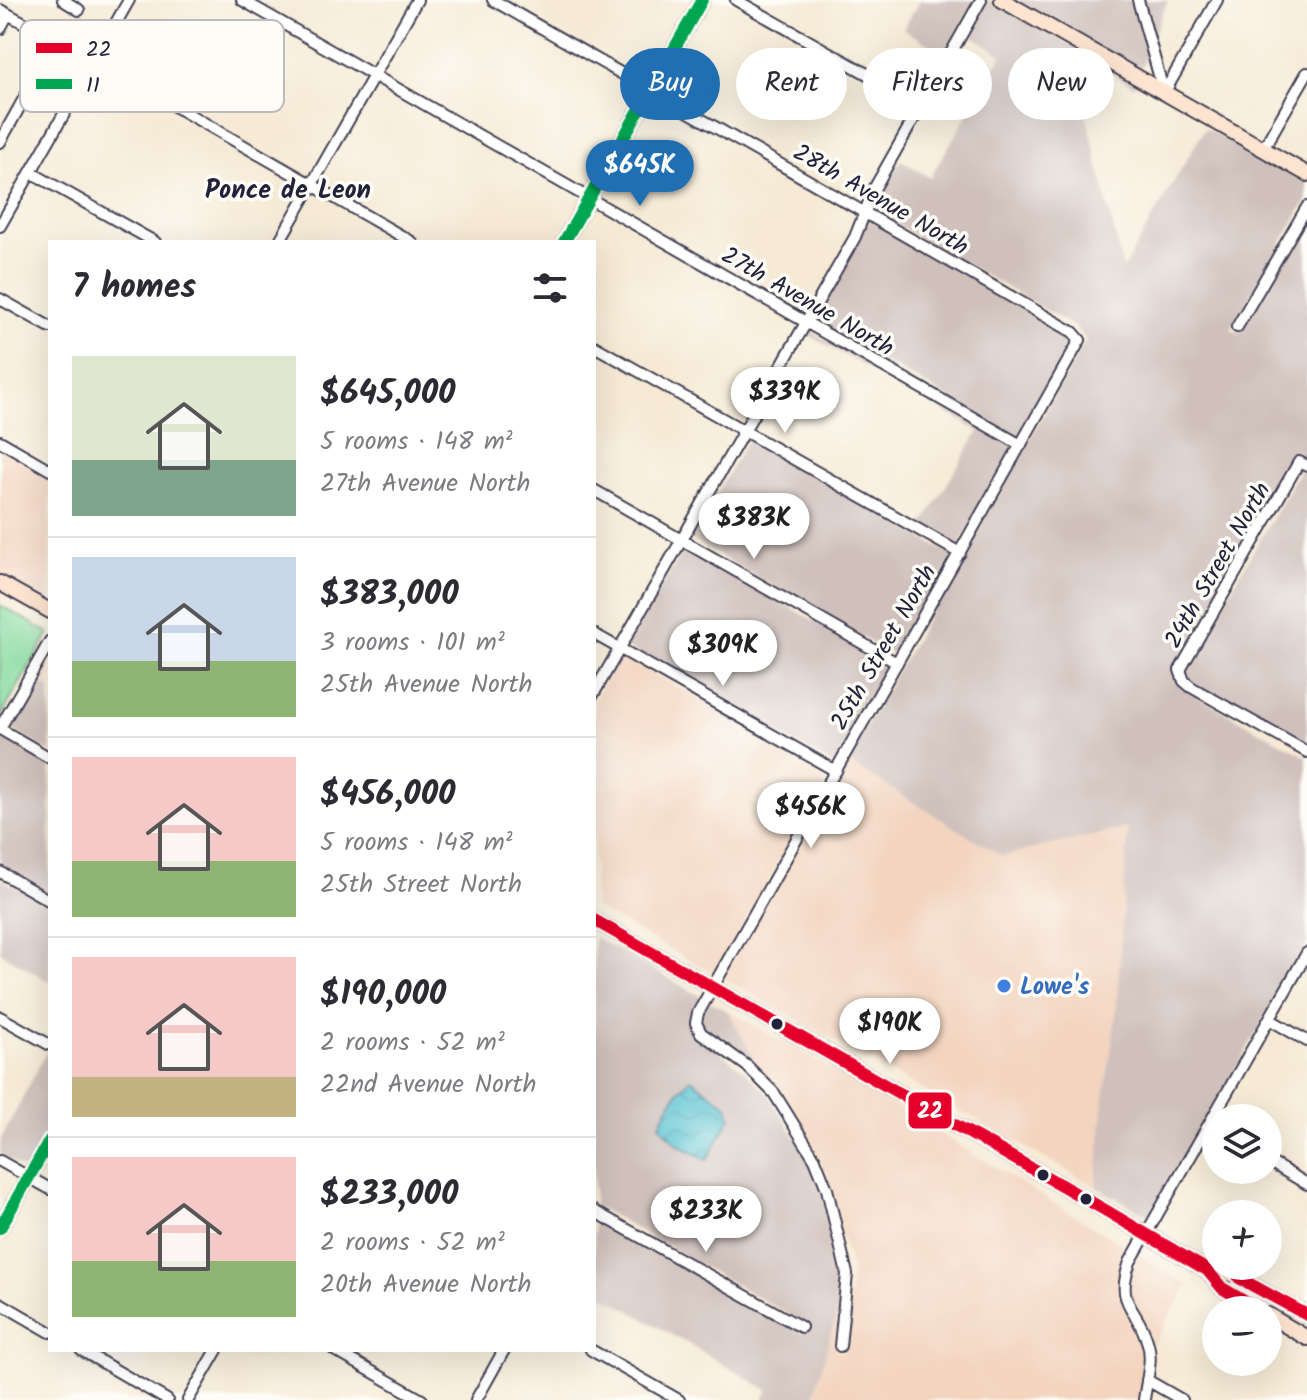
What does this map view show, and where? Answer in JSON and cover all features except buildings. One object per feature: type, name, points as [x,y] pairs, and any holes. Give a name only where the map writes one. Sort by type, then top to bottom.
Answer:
[{"type":"main road","points":[[675,48],[702,0]]},
{"type":"main road","points":[[1002,0],[1307,174]]},
{"type":"main road","points":[[565,240],[634,120]]},
{"type":"main road","points":[[0,583],[48,610]]},
{"type":"main road","points":[[596,921],[1202,1267]]},
{"type":"main road","points":[[0,1228],[48,1144]]},
{"type":"main road","points":[[1215,1280],[1235,1296]]},
{"type":"main road","points":[[1243,1280],[1307,1315]]},
{"type":"main road","points":[[1282,1323],[1307,1338]]},
{"type":"street","points":[[63,0],[79,10]]},
{"type":"street","points":[[117,20],[129,0]]},
{"type":"street","name":"27th Avenue North","points":[[242,0],[277,20]]},
{"type":"street","points":[[280,240],[417,0]]},
{"type":"street","name":"28th Avenue North","points":[[493,0],[620,74]]},
{"type":"street","points":[[736,0],[863,72]]},
{"type":"street","points":[[954,48],[981,0]]},
{"type":"street","points":[[1138,0],[1164,93]]},
{"type":"street","points":[[1164,93],[1217,0]]},
{"type":"street","points":[[0,29],[4,12]]},
{"type":"street","name":"27th Avenue North","points":[[284,24],[1021,445]]},
{"type":"street","points":[[1263,149],[1307,73]]},
{"type":"street","points":[[0,142],[20,106]]},
{"type":"street","points":[[0,226],[65,112]]},
{"type":"street","points":[[185,112],[408,240]]},
{"type":"street","name":"28th Avenue North","points":[[701,120],[1073,332],[1080,340]]},
{"type":"street","points":[[596,689],[855,237],[863,211],[914,120]]},
{"type":"street","points":[[32,173],[151,240]]},
{"type":"street","points":[[1237,327],[1307,207]]},
{"type":"street","points":[[0,299],[48,326]]},
{"type":"street","name":"25th Street North","points":[[840,1346],[847,1274],[827,1189],[815,1159],[774,1093],[747,1066],[701,1033],[696,1023],[698,1013],[1080,340]]},
{"type":"street","points":[[596,347],[960,553]]},
{"type":"street","points":[[0,441],[48,469]]},
{"type":"street","name":"24th Street North","points":[[1303,464],[1180,670],[1184,681],[1191,687],[1307,752]]},
{"type":"street","points":[[596,491],[897,663]]},
{"type":"street","points":[[596,635],[836,771]]},
{"type":"street","points":[[48,644],[0,728],[48,757]]},
{"type":"street","points":[[0,872],[48,900]]},
{"type":"street","points":[[1225,1104],[1307,953]]},
{"type":"street","points":[[0,1017],[48,1044]]},
{"type":"street","points":[[1269,1019],[1307,1041]]},
{"type":"street","points":[[1144,1400],[1150,1348],[1124,1295],[1124,1279],[1146,1234],[1202,1145]]},
{"type":"street","points":[[0,1161],[48,1188]]},
{"type":"street","points":[[1282,1169],[1307,1184]]},
{"type":"street","points":[[596,1212],[801,1327]]},
{"type":"street","points":[[0,1303],[48,1331]]},
{"type":"street","points":[[84,1352],[167,1400]]},
{"type":"street","points":[[188,1400],[216,1352]]},
{"type":"street","points":[[338,1352],[422,1400]]},
{"type":"street","points":[[476,1400],[503,1352]]},
{"type":"street","points":[[595,1352],[679,1400]]},
{"type":"street","points":[[1147,1380],[1182,1400]]},
{"type":"shaded area","points":[[920,0],[976,0],[948,48],[935,48],[903,29]]},
{"type":"shaded area","points":[[986,0],[992,0],[1076,48],[1008,48],[1008,120],[1088,120],[1123,269],[1205,128],[1307,184],[1307,199],[1231,329],[1238,333],[1307,216],[1307,460],[1298,456],[1176,668],[1185,689],[1307,757],[1307,944],[1216,1104],[1202,1104],[1202,1128],[1151,1217],[1096,1187],[1116,1016],[1128,828],[1002,856],[850,764],[841,779],[837,777],[1086,340],[1075,327],[870,209],[901,160],[930,178],[964,120],[992,120],[992,72],[1002,55],[966,32]]},
{"type":"shaded area","points":[[1011,0],[1134,0],[1148,51],[1139,73],[1114,59],[1114,48],[1095,48]]},
{"type":"shaded area","points":[[1143,0],[1168,0],[1153,37]]},
{"type":"shaded area","points":[[1114,69],[1136,82],[1134,87],[1114,75]]},
{"type":"shaded area","points":[[866,218],[1070,335],[1074,341],[1020,439],[812,320]]},
{"type":"shaded area","points":[[807,329],[1015,447],[958,547],[922,526],[979,431],[805,333]]},
{"type":"shaded area","points":[[748,439],[954,556],[895,656],[690,539]]},
{"type":"shaded area","points":[[0,447],[48,475],[48,602],[0,575]]},
{"type":"shaded area","points":[[1301,468],[1307,472],[1307,746],[1193,683],[1185,670]]},
{"type":"shaded area","points":[[685,547],[891,665],[834,765],[626,647]]},
{"type":"shaded area","points":[[48,654],[48,688],[33,680]]},
{"type":"shaded area","points":[[621,655],[830,773],[715,974],[596,908],[596,698]]},
{"type":"shaded area","points":[[32,680],[48,688],[48,751],[6,726]]},
{"type":"shaded area","points":[[1,735],[48,762],[48,894],[0,867]]},
{"type":"shaded area","points":[[849,764],[1002,856],[1128,828],[1116,1017],[1104,1098],[1096,1187],[723,978],[837,777],[840,779]]},
{"type":"shaded area","points":[[0,878],[48,905],[48,981],[0,952]]},
{"type":"shaded area","points":[[596,938],[702,997],[692,1026],[697,1036],[744,1070],[770,1097],[811,1162],[823,1191],[839,1270],[837,1312],[813,1400],[763,1400],[768,1390],[596,1291],[596,1217],[802,1333],[807,1325],[596,1206]]},
{"type":"shaded area","points":[[709,1001],[728,1011],[764,1077],[705,1030],[701,1022],[702,1014]]},
{"type":"shaded area","points":[[728,1011],[855,1082],[1132,1251],[1120,1277],[1120,1295],[1145,1349],[1140,1400],[813,1400],[837,1312],[833,1233],[843,1275],[835,1351],[844,1351],[852,1273],[819,1157],[799,1122],[764,1077]]},
{"type":"shaded area","points":[[48,1049],[48,1134],[27,1171],[0,1155],[0,1141]]},
{"type":"shaded area","points":[[1139,1255],[1188,1285],[1153,1344],[1128,1293],[1129,1279]]},
{"type":"green space","points":[[0,605],[48,635],[0,718]]},
{"type":"water","points":[[691,1079],[728,1106],[731,1117],[707,1160],[677,1144],[660,1125],[672,1100]]},
{"type":"transit line","name":"11","points":[[565,240],[702,0]]},
{"type":"transit line","name":"22","points":[[596,921],[1105,1210],[1207,1270],[1222,1288],[1235,1296]]},
{"type":"transit line","name":"11","points":[[0,1228],[48,1144]]},
{"type":"transit line","name":"22","points":[[1243,1280],[1307,1315]]},
{"type":"place","name":"Lowe's","points":[[1004,986]]},
{"type":"district","name":"Ponce de Leon","points":[[288,189]]}]
